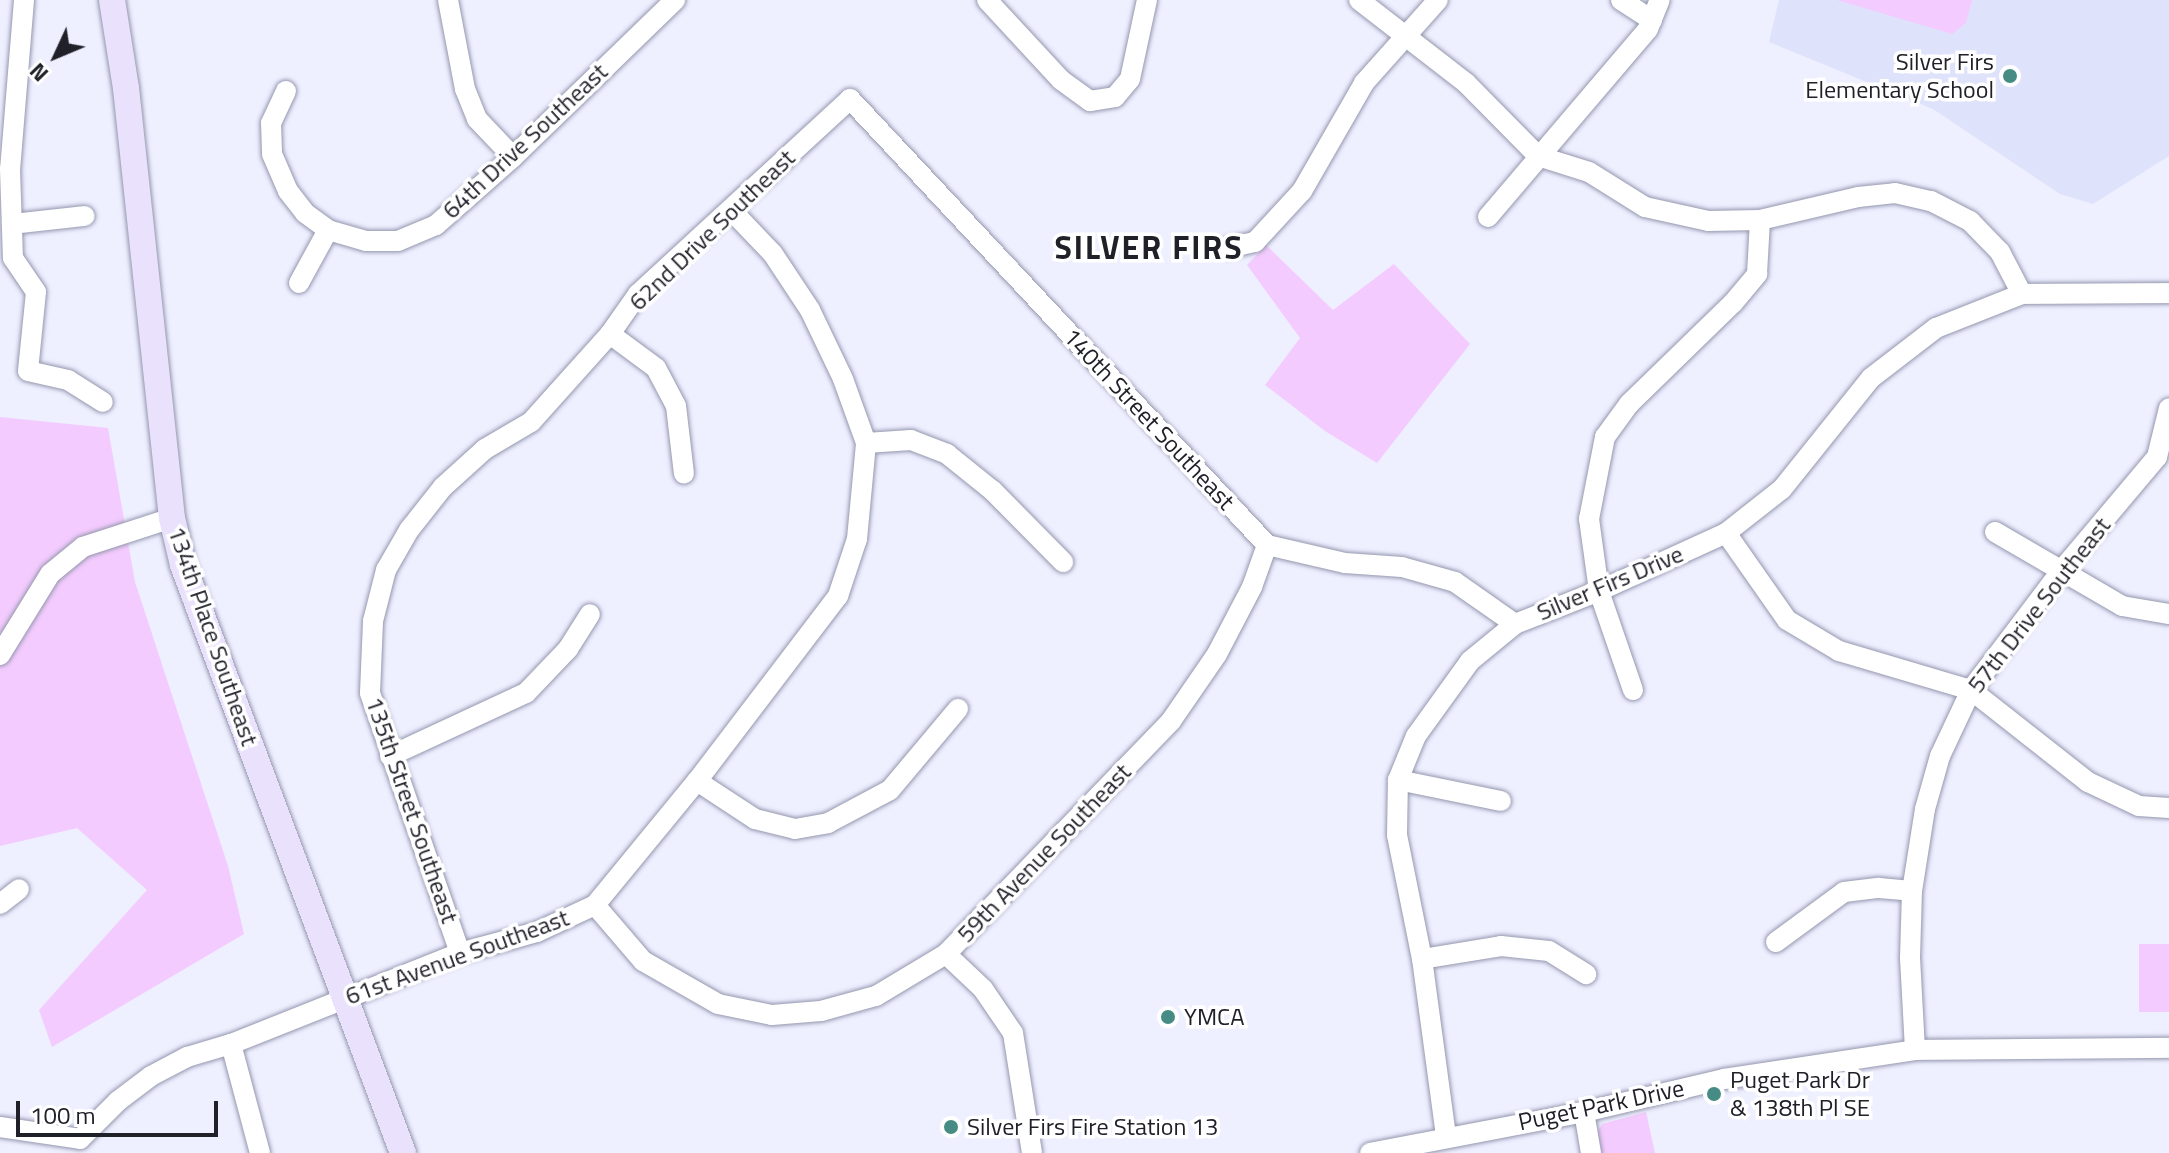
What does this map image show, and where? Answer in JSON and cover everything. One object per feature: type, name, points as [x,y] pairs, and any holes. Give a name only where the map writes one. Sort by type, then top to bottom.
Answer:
[{"type":"main road","name":"134th Place Southeast","points":[[112,0],[126,88],[172,518],[183,565],[403,1153]]},
{"type":"street","points":[[24,0],[10,169],[13,258],[36,292],[28,371],[68,380],[103,402]]},
{"type":"street","points":[[448,0],[465,89],[477,119],[513,157]]},
{"type":"street","name":"64th Drive Southeast","points":[[286,91],[271,123],[272,154],[288,191],[305,213],[328,230],[366,241],[398,241],[436,225],[513,157],[675,0]]},
{"type":"street","points":[[987,0],[1061,80],[1090,101],[1115,97],[1130,79],[1147,0]]},
{"type":"street","points":[[1359,0],[1466,83],[1538,156],[1589,172],[1645,207],[1708,221],[1760,220],[1858,197],[1895,193],[1931,201],[1970,221],[2000,252],[2022,294]]},
{"type":"street","points":[[1228,248],[1255,242],[1302,191],[1364,83],[1438,0]]},
{"type":"street","points":[[1621,0],[1652,20]]},
{"type":"street","points":[[1488,217],[1652,20],[1660,0]]},
{"type":"street","name":"62nd Drive Southeast","points":[[409,530],[443,487],[485,449],[531,422],[610,334],[638,294],[732,211],[850,99]]},
{"type":"street","name":"140th Street Southeast","points":[[850,99],[1267,545]]},
{"type":"street","points":[[732,211],[773,254],[810,310],[843,379],[866,443],[911,440],[947,454],[993,491],[1063,562]]},
{"type":"street","points":[[12,224],[85,216]]},
{"type":"street","points":[[1633,690],[1599,591],[1589,519],[1593,482],[1605,437],[1629,404],[1733,303],[1757,274],[1760,220]]},
{"type":"street","points":[[299,283],[328,230]]},
{"type":"street","name":"Silver Firs Drive","points":[[1446,1136],[1422,959],[1397,835],[1398,780],[1416,736],[1470,661],[1515,624],[1599,591],[1726,533],[1782,489],[1871,378],[1936,328],[2022,294],[2169,293]]},
{"type":"street","points":[[610,334],[656,368],[676,406],[684,474]]},
{"type":"street","name":"57th Drive Southeast","points":[[1915,1050],[1910,958],[1912,891],[1925,809],[1940,756],[1971,690],[2061,571],[2157,457],[2169,408]]},
{"type":"street","name":"61st Avenue Southeast","points":[[0,1127],[80,1139],[118,1101],[151,1076],[187,1057],[231,1044],[460,953],[537,932],[595,905],[697,781],[838,596],[857,539],[866,443]]},
{"type":"street","points":[[0,655],[50,574],[83,547],[172,518]]},
{"type":"street","name":"135th Street Southeast","points":[[409,530],[386,570],[373,621],[370,693],[460,953]]},
{"type":"street","points":[[1995,532],[2122,606],[2169,614]]},
{"type":"street","points":[[1726,533],[1787,620],[1839,651],[1971,690],[2088,782],[2139,806],[2169,808]]},
{"type":"street","points":[[1267,545],[1345,563],[1402,567],[1455,582],[1515,624]]},
{"type":"street","name":"59th Avenue Southeast","points":[[595,905],[643,961],[718,1004],[772,1015],[821,1011],[876,996],[946,954],[1171,721],[1217,654],[1252,587],[1267,545]]},
{"type":"street","points":[[390,756],[526,693],[568,649],[590,614]]},
{"type":"street","points":[[697,781],[755,819],[795,829],[828,823],[890,790],[958,709]]},
{"type":"street","points":[[1398,780],[1501,801]]},
{"type":"street","points":[[1776,942],[1844,892],[1879,888],[1912,891]]},
{"type":"street","points":[[0,904],[19,889]]},
{"type":"street","points":[[1422,959],[1501,946],[1549,951],[1586,974]]},
{"type":"street","points":[[946,954],[983,989],[1013,1033],[1032,1153]]},
{"type":"street","points":[[231,1044],[260,1153]]},
{"type":"street","name":"Puget Park Drive","points":[[1370,1153],[1584,1112],[1724,1079],[1915,1050],[2169,1048]]},
{"type":"street","points":[[1584,1112],[1591,1153]]},
{"type":"shaded area","name":"Silver Firs Elementary School","points":[[1779,0],[2169,0],[2169,156],[2093,204],[2060,194],[1933,109],[1769,42]]},
{"type":"shaded area","points":[[1837,0],[1972,0],[1966,23],[1952,34]]},
{"type":"shaded area","points":[[1266,245],[1333,310],[1394,264],[1470,344],[1377,463],[1325,431],[1265,385],[1300,338],[1247,265]]},
{"type":"shaded area","points":[[0,417],[108,428],[135,582],[228,866],[244,934],[52,1047],[39,1010],[147,890],[77,828],[0,846]]},
{"type":"shaded area","points":[[2139,944],[2169,944],[2169,1012],[2139,1012]]},
{"type":"shaded area","points":[[1646,1112],[1655,1153],[1601,1153],[1596,1135],[1602,1124]]},
{"type":"place","name":"Silver Firs Elementary School","points":[[2010,76]]},
{"type":"place","name":"YMCA","points":[[1168,1017]]},
{"type":"place","name":"Puget Park Dr & 138th Pl SE","points":[[1714,1094]]},
{"type":"place","name":"Silver Firs Fire Station 13","points":[[951,1127]]},
{"type":"district","name":"SILVER FIRS","points":[[1149,247]]}]
